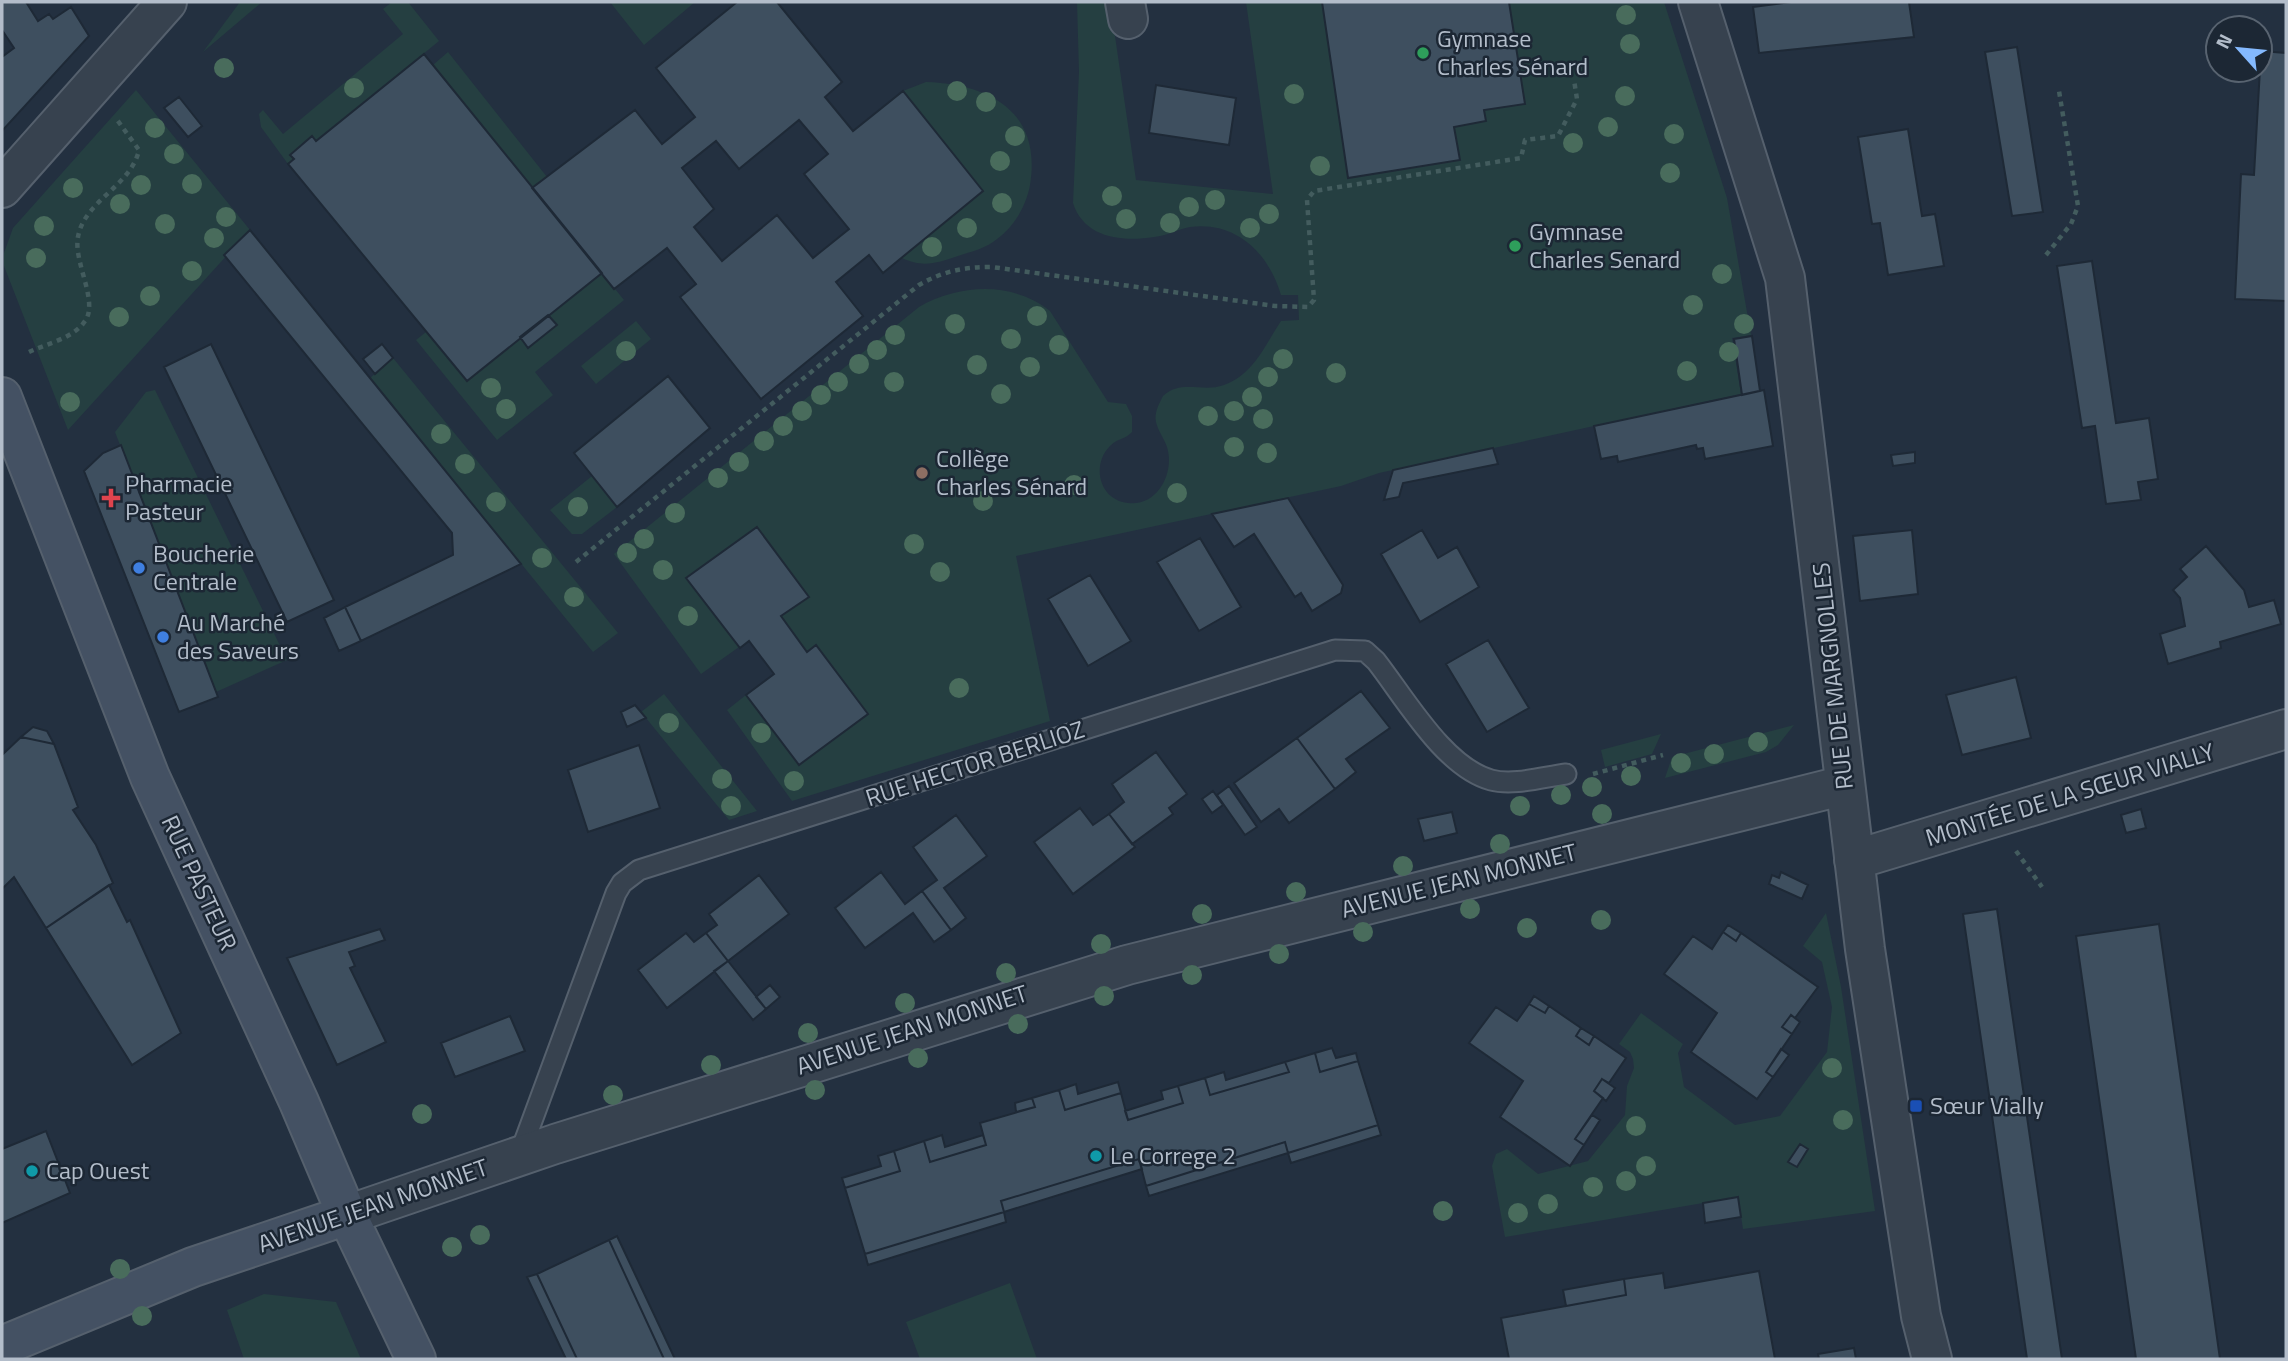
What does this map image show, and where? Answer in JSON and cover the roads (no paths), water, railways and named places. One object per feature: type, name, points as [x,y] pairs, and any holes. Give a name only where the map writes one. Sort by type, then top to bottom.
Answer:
[{"type":"street","points":[[2,188],[167,2]]},
{"type":"street","name":"RUE DE MARGNOLLES","points":[[1698,2],[1785,278],[1854,860],[1919,1303],[1932,1359]]},
{"type":"street","name":"RUE PASTEUR","points":[[2,397],[150,777],[299,1102],[347,1215],[416,1359]]},
{"type":"street","name":"MONTÉE DE LA SŒUR VIALLY","points":[[1854,860],[2286,729]]},
{"type":"street","name":"AVENUE JEAN MONNET","points":[[2,1346],[193,1268],[519,1156],[1127,965],[1845,785]]},
{"type":"lane","name":"RUE HECTOR BERLIOZ","points":[[519,1156],[616,893],[622,883],[639,870],[1335,650],[1364,651],[1376,661],[1448,754],[1472,772],[1506,782],[1566,774]]},
{"type":"place","name":"Gymnase Charles Sénard","points":[[1423,53]]},
{"type":"place","name":"Gymnase Charles Senard","points":[[1515,246]]},
{"type":"place","name":"Collège Charles Sénard","points":[[922,473]]},
{"type":"place","name":"Pharmacie Pasteur","points":[[111,498]]},
{"type":"place","name":"Boucherie Centrale","points":[[139,568]]},
{"type":"place","name":"Au Marché des Saveurs","points":[[163,637]]},
{"type":"place","name":"Sœur Vially","points":[[1916,1106]]},
{"type":"place","name":"Le Correge 2","points":[[1096,1156]]},
{"type":"place","name":"Cap Ouest","points":[[32,1171]]}]
